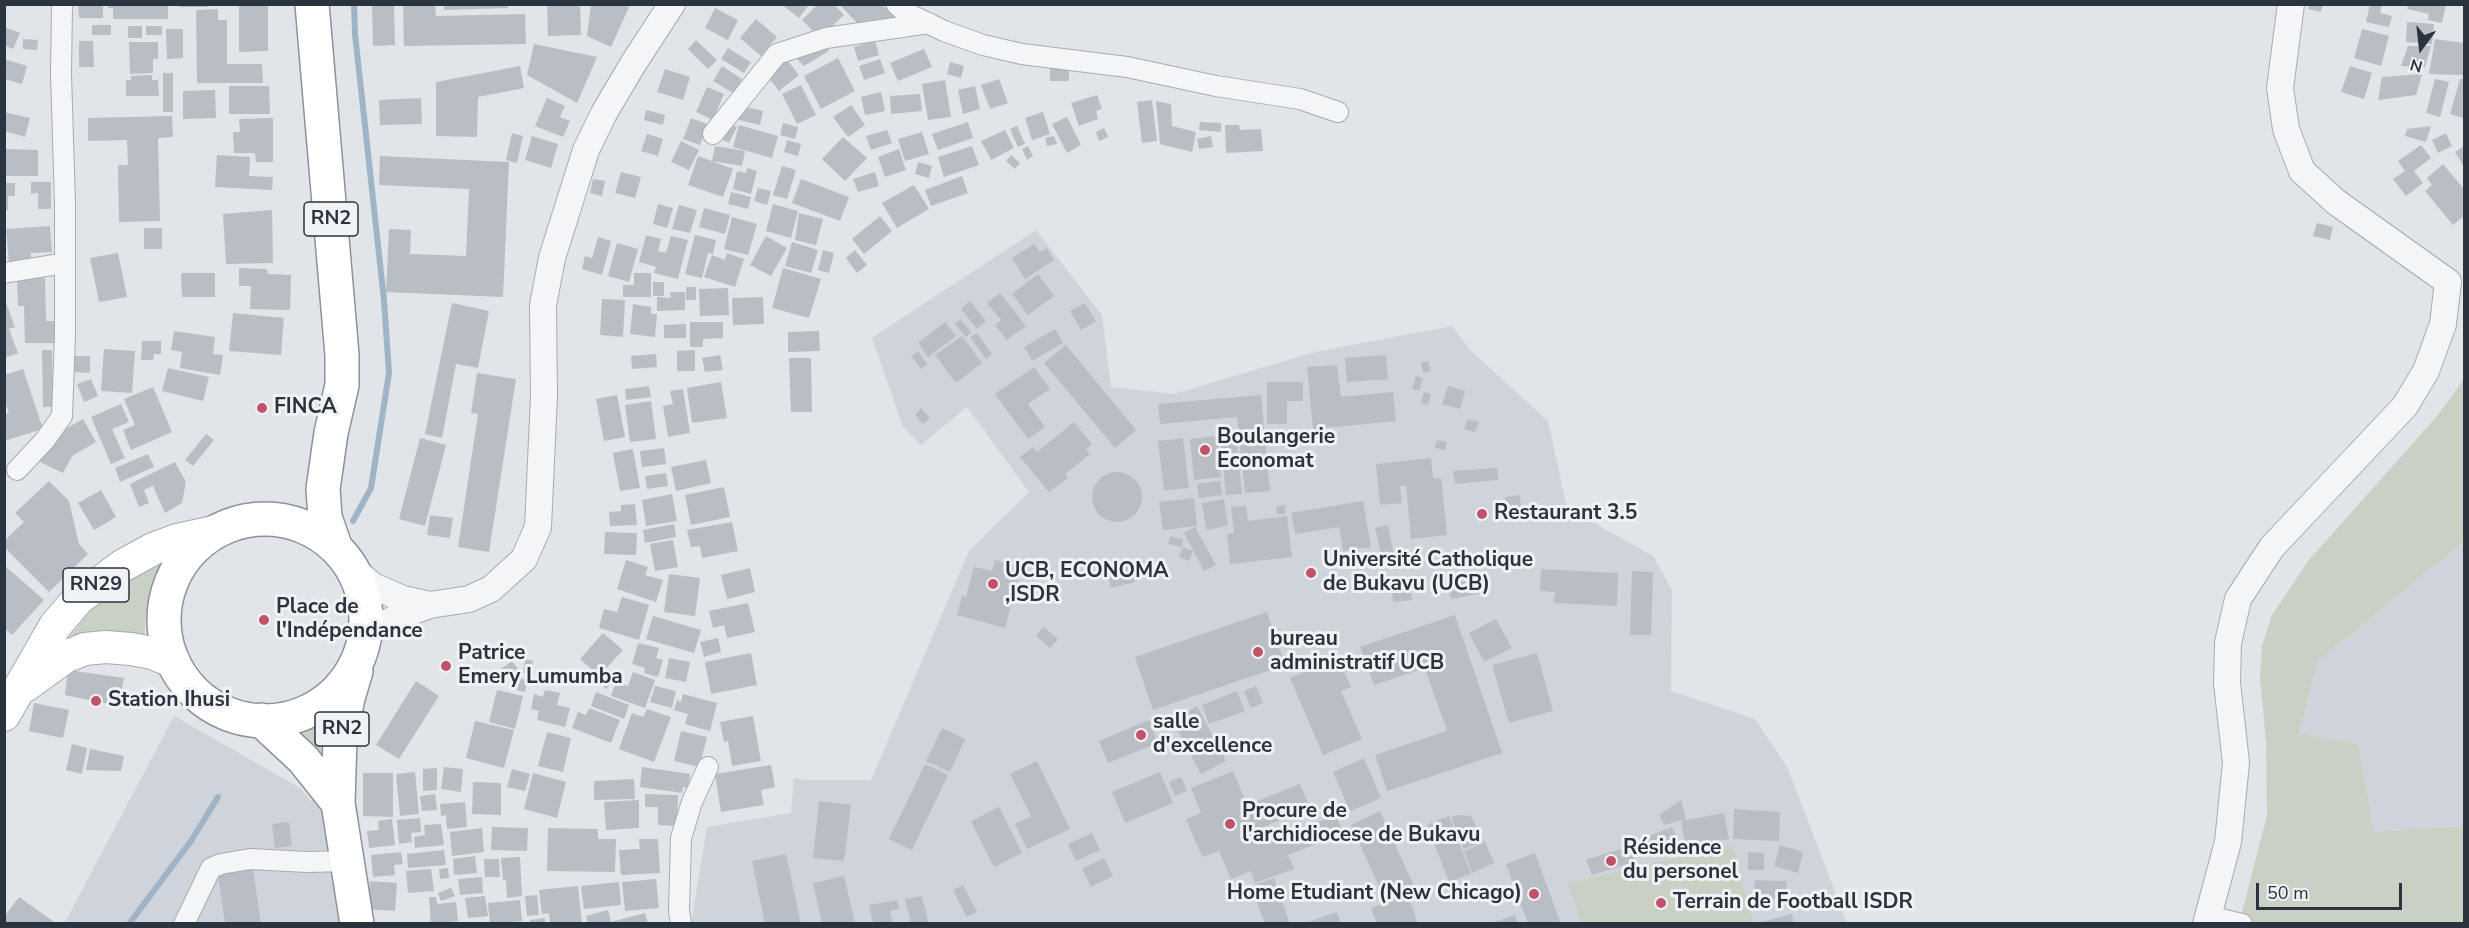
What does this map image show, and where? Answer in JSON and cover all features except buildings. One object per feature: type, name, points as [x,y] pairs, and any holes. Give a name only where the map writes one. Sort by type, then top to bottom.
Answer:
[{"type":"highway","name":"RN2","points":[[312,4],[342,355],[342,385],[323,489],[325,518],[344,558]]},
{"type":"highway","name":"RN2","points":[[272,519],[290,509],[306,489],[332,433]]},
{"type":"highway","points":[[272,519],[306,527],[344,558],[360,585],[366,608],[363,645],[349,677],[325,702],[294,717],[245,719],[216,707],[191,688],[174,662],[165,633],[165,610],[169,588],[192,549],[217,531],[244,521],[272,519]]},
{"type":"highway","name":"RN2","points":[[357,924],[338,802],[340,738],[348,698],[363,645]]},
{"type":"highway","name":"RN2","points":[[261,720],[303,759],[338,802]]},
{"type":"main road","name":"RN29","points":[[10,703],[55,626],[78,598],[122,566],[153,549],[177,540],[217,531]]},
{"type":"main road","name":"RN29","points":[[10,703],[65,657],[85,649],[106,647],[131,649],[152,653],[174,662]]},
{"type":"street","points":[[17,470],[45,440],[62,416],[65,263],[62,4]]},
{"type":"street","points":[[363,645],[402,615],[430,605],[469,599],[491,589],[524,559],[538,527],[544,396],[543,305],[552,258],[586,150],[627,74],[672,4]]},
{"type":"street","points":[[896,4],[929,23],[983,45],[1022,54],[1127,67],[1216,86],[1300,99],[1338,112]]},
{"type":"street","points":[[2242,924],[2207,920],[2228,842],[2236,763],[2227,683],[2228,643],[2238,599],[2272,547],[2405,405],[2426,371],[2443,324],[2448,282],[2336,202],[2302,171],[2286,129],[2280,88],[2291,4]]},
{"type":"street","points":[[713,134],[777,54],[826,38],[929,23]]},
{"type":"street","points":[[4,273],[65,263]]},
{"type":"street","points":[[344,558],[373,586],[403,598],[430,605]]},
{"type":"street","points":[[681,924],[678,911],[681,838],[692,802],[708,767]]},
{"type":"street","points":[[184,924],[211,868],[221,864],[250,859],[308,862],[349,861]]},
{"type":"shaded area","name":"Université Catholique de Bukavu (UCB)","points":[[1036,230],[1102,315],[1111,387],[1174,394],[1315,352],[1452,326],[1470,350],[1548,421],[1567,508],[1653,556],[1672,590],[1671,691],[1755,719],[1788,769],[1847,923],[691,924],[707,827],[791,813],[794,778],[871,780],[969,551],[1029,492],[967,407],[921,445],[903,427],[872,338]]},
{"type":"shaded area","points":[[2464,541],[2464,826],[2374,832],[2358,744],[2299,733],[2318,661]]},
{"type":"shaded area","points":[[174,716],[300,788],[311,801],[350,793],[368,923],[64,924]]},
{"type":"green space","points":[[2464,379],[2464,541],[2318,661],[2299,733],[2358,744],[2374,832],[2464,826],[2464,923],[2239,924],[2267,815],[2266,741],[2260,679],[2262,646],[2272,615],[2309,560],[2438,415]]},
{"type":"green space","points":[[169,560],[171,562],[163,571],[153,591],[146,615],[144,640],[73,638],[70,636],[95,604],[121,584]]},
{"type":"green space","points":[[327,711],[328,759],[325,760],[290,728]]},
{"type":"green space","name":"Terrain de Football ISDR","points":[[1733,845],[1753,923],[1581,923],[1568,883]]},
{"type":"waterway","points":[[353,521],[371,488],[389,373],[384,300],[355,34],[354,4]]},
{"type":"waterway","points":[[129,924],[191,841],[218,797]]},
{"type":"place","name":"FINCA","points":[[262,408]]},
{"type":"place","name":"Boulangerie Economat","points":[[1205,450]]},
{"type":"place","name":"Restaurant 3.5","points":[[1482,514]]},
{"type":"place","name":"Université Catholique de Bukavu (UCB)","points":[[1311,573]]},
{"type":"place","name":"UCB, ECONOMA ,ISDR","points":[[993,584]]},
{"type":"place","name":"Place de l'Indépendance","points":[[264,620]]},
{"type":"place","name":"bureau administratif UCB","points":[[1258,652]]},
{"type":"place","name":"Patrice Emery Lumumba","points":[[446,666]]},
{"type":"place","name":"Station Ihusi","points":[[96,701]]},
{"type":"place","name":"salle d'excellence","points":[[1141,735]]},
{"type":"place","name":"Procure de l'archidiocese de Bukavu","points":[[1230,824]]},
{"type":"place","name":"Résidence du personel","points":[[1611,861]]},
{"type":"place","name":"Home Etudiant (New Chicago)","points":[[1534,894]]},
{"type":"place","name":"Terrain de Football ISDR","points":[[1661,903]]}]
